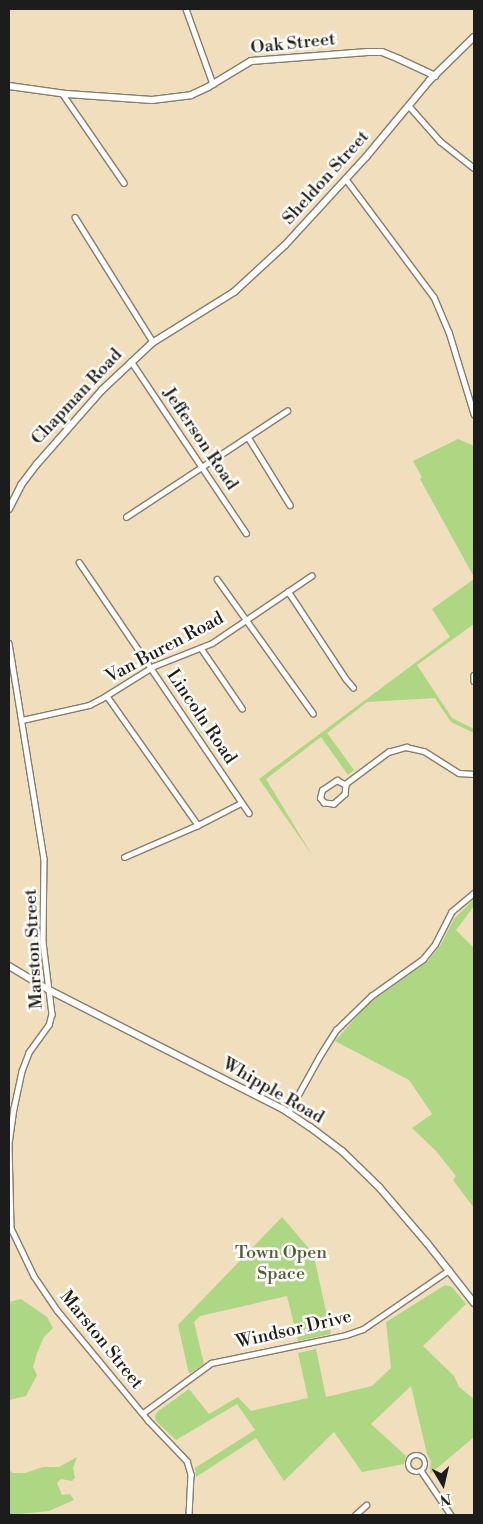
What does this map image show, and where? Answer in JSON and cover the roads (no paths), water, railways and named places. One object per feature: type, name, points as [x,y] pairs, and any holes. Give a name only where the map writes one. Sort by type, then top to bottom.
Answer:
[{"type":"street","points":[[186,9],[214,84]]},
{"type":"street","name":"Sheldon Street","points":[[185,323],[234,292],[285,245],[346,179],[434,76],[474,37]]},
{"type":"street","name":"Oak Street","points":[[9,86],[62,93],[152,100],[191,95],[251,62],[368,52],[382,52],[399,58],[434,76]]},
{"type":"street","points":[[62,93],[124,183]]},
{"type":"street","points":[[409,106],[440,141],[474,168]]},
{"type":"street","points":[[346,179],[434,297],[449,332],[474,414]]},
{"type":"street","points":[[75,217],[154,342]]},
{"type":"street","name":"Chapman Road","points":[[9,509],[22,485],[37,464],[102,390],[131,361],[154,342],[185,323]]},
{"type":"street","name":"Jefferson Road","points":[[131,361],[246,533]]},
{"type":"street","points":[[126,517],[287,411]]},
{"type":"street","points":[[248,437],[290,505]]},
{"type":"street","name":"Lincoln Road","points":[[80,562],[248,813]]},
{"type":"street","name":"Van Buren Road","points":[[22,720],[89,705],[151,668],[201,648],[311,576]]},
{"type":"street","points":[[217,579],[313,712]]},
{"type":"street","points":[[288,591],[353,687]]},
{"type":"street","name":"Marston Street","points":[[9,643],[44,858],[43,942],[52,1014],[49,1025],[28,1053],[22,1071],[10,1129],[11,1228],[34,1276],[57,1310],[143,1413],[187,1461],[191,1474],[189,1515]]},
{"type":"street","points":[[201,648],[242,708]]},
{"type":"street","points":[[474,675],[474,680]]},
{"type":"street","points":[[107,696],[198,825]]},
{"type":"street","points":[[345,784],[388,752],[406,747],[424,751],[459,773],[474,774]]},
{"type":"street","points":[[337,780],[345,784],[346,792],[336,802],[328,805],[321,799],[320,792],[328,784],[337,780]]},
{"type":"street","points":[[124,857],[198,825],[241,803]]},
{"type":"street","points":[[288,1113],[318,1057],[342,1024],[378,991],[423,959],[435,944],[451,912],[474,893]]},
{"type":"street","name":"Whipple Road","points":[[9,966],[49,990],[288,1113],[342,1151],[379,1186],[474,1304]]},
{"type":"street","name":"Windsor Drive","points":[[143,1413],[211,1363],[346,1335],[363,1329],[448,1270]]},
{"type":"street","points":[[418,1455],[424,1458],[426,1465],[422,1472],[416,1473],[411,1471],[408,1464],[411,1457],[418,1455]]},
{"type":"street","points":[[422,1472],[451,1515]]},
{"type":"street","points":[[355,1515],[366,1505]]},
{"type":"park label","name":"Town Open Space","points":[[281,1264]]}]
